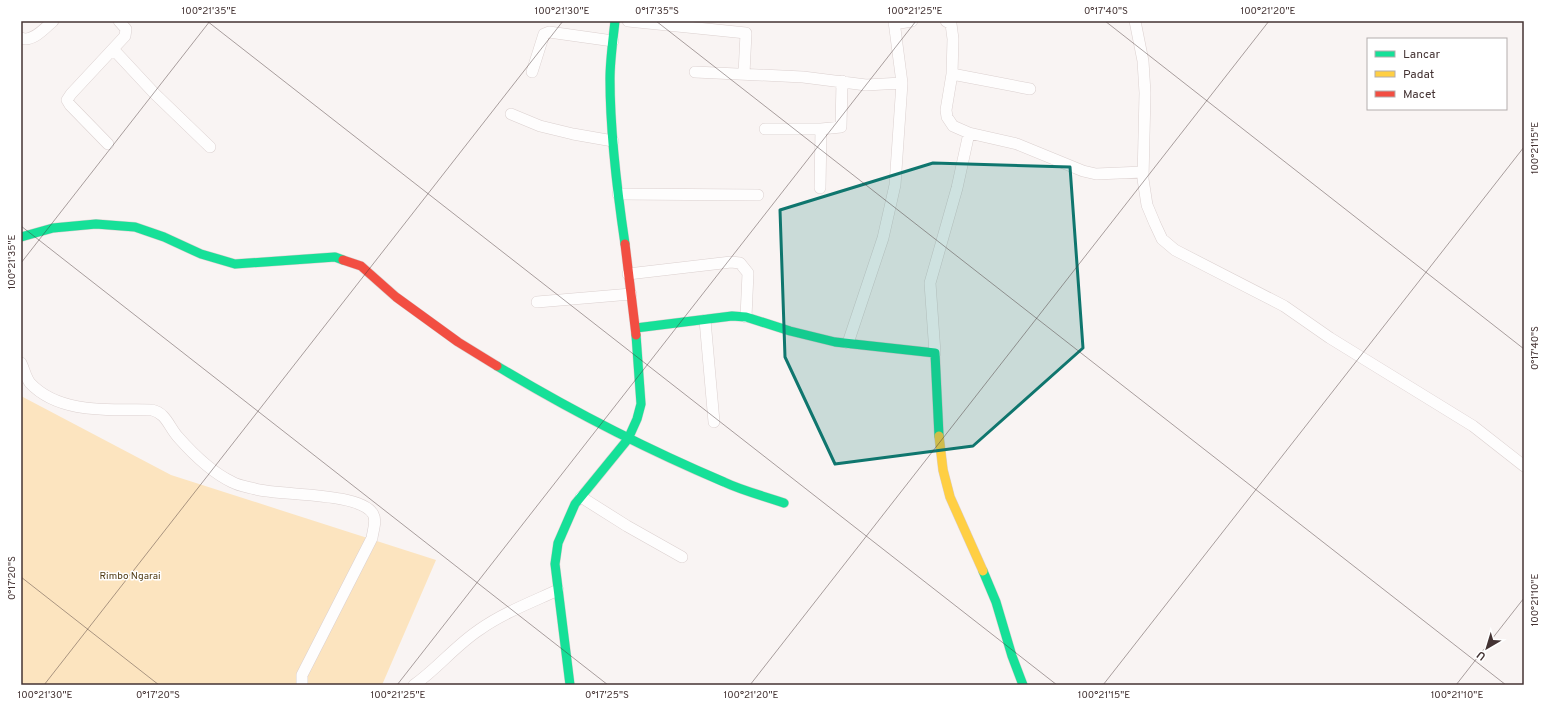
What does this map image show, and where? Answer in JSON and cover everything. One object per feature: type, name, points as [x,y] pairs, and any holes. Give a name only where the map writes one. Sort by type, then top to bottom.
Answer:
[{"type":"street","points":[[21,38],[31,39],[53,21]]},
{"type":"street","points":[[108,144],[70,106],[68,100],[71,94],[125,36],[126,29],[119,21]]},
{"type":"street","points":[[570,685],[555,564],[558,543],[566,521],[575,504],[628,439],[637,420],[641,404],[636,328],[618,194],[613,141],[610,78],[615,21]]},
{"type":"street","points":[[628,21],[746,33],[744,74]]},
{"type":"street","points":[[848,343],[883,238],[895,185],[902,84],[894,22],[912,21]]},
{"type":"street","points":[[946,21],[950,24],[954,39],[952,74],[946,110],[947,117],[952,126],[969,133],[1017,144],[1083,171],[1096,174],[1143,172]]},
{"type":"street","points":[[1135,21],[1143,61],[1145,87],[1143,172],[1147,205],[1162,239],[1175,250],[1284,306],[1349,350],[1473,426],[1524,466]]},
{"type":"street","points":[[532,72],[544,34],[549,32],[613,41]]},
{"type":"street","points":[[113,49],[154,93],[210,147]]},
{"type":"street","points":[[695,72],[803,77],[866,85],[902,84]]},
{"type":"street","points":[[952,74],[1030,89]]},
{"type":"street","points":[[765,129],[821,130],[841,127],[842,81]]},
{"type":"street","points":[[511,114],[540,126],[613,141]]},
{"type":"street","points":[[820,188],[821,130]]},
{"type":"street","points":[[969,133],[957,188],[930,284],[935,353],[937,412],[947,487],[958,515],[977,554],[997,606],[1013,661],[1023,685]]},
{"type":"street","points":[[618,194],[758,195]]},
{"type":"street","points":[[21,237],[53,228],[96,224],[135,227],[164,236],[201,254],[235,264],[336,257],[361,266],[396,297],[458,342],[527,384],[628,439],[725,483],[784,503]]},
{"type":"street","points":[[628,274],[731,262],[740,263],[748,273],[746,317]]},
{"type":"street","points":[[537,302],[631,294]]},
{"type":"street","points":[[636,328],[732,316],[746,317],[790,331],[835,342],[935,353]]},
{"type":"street","points":[[705,320],[714,422]]},
{"type":"street","points":[[21,363],[29,381],[41,392],[57,400],[75,406],[158,411],[163,414],[177,436],[192,452],[211,469],[232,482],[258,490],[356,502],[368,508],[373,515],[375,522],[372,538],[302,675],[302,685]]},
{"type":"street","points":[[581,497],[627,526],[682,556]]},
{"type":"street","points":[[414,685],[428,675],[452,652],[480,629],[512,611],[558,590]]},
{"type":"highlighted area","points":[[933,163],[1070,167],[1083,348],[973,446],[835,464],[785,357],[780,210]]},
{"type":"green space","name":"Rimbo Ngarai","points":[[21,396],[171,475],[436,560],[382,685],[21,685]]},
{"type":"traffic: fast","points":[[615,21],[610,72],[610,100],[617,183],[625,244]]},
{"type":"traffic: fast","points":[[21,237],[53,228],[96,224],[135,227],[164,237],[201,254],[235,264],[335,257],[343,260]]},
{"type":"traffic: fast","points":[[636,328],[732,316],[746,317],[790,331],[835,342],[935,353],[939,436]]},
{"type":"traffic: fast","points":[[570,685],[555,564],[558,543],[575,504],[628,439],[637,419],[641,404],[636,335]]},
{"type":"traffic: fast","points":[[497,366],[580,413],[666,456],[746,491],[784,503]]},
{"type":"traffic: fast","points":[[983,571],[996,602],[1012,656],[1023,685]]},
{"type":"traffic: slow","points":[[939,436],[943,470],[950,497],[983,571]]},
{"type":"traffic: jam","points":[[625,244],[636,335]]},
{"type":"traffic: jam","points":[[343,260],[361,266],[396,297],[458,342],[497,366]]}]
